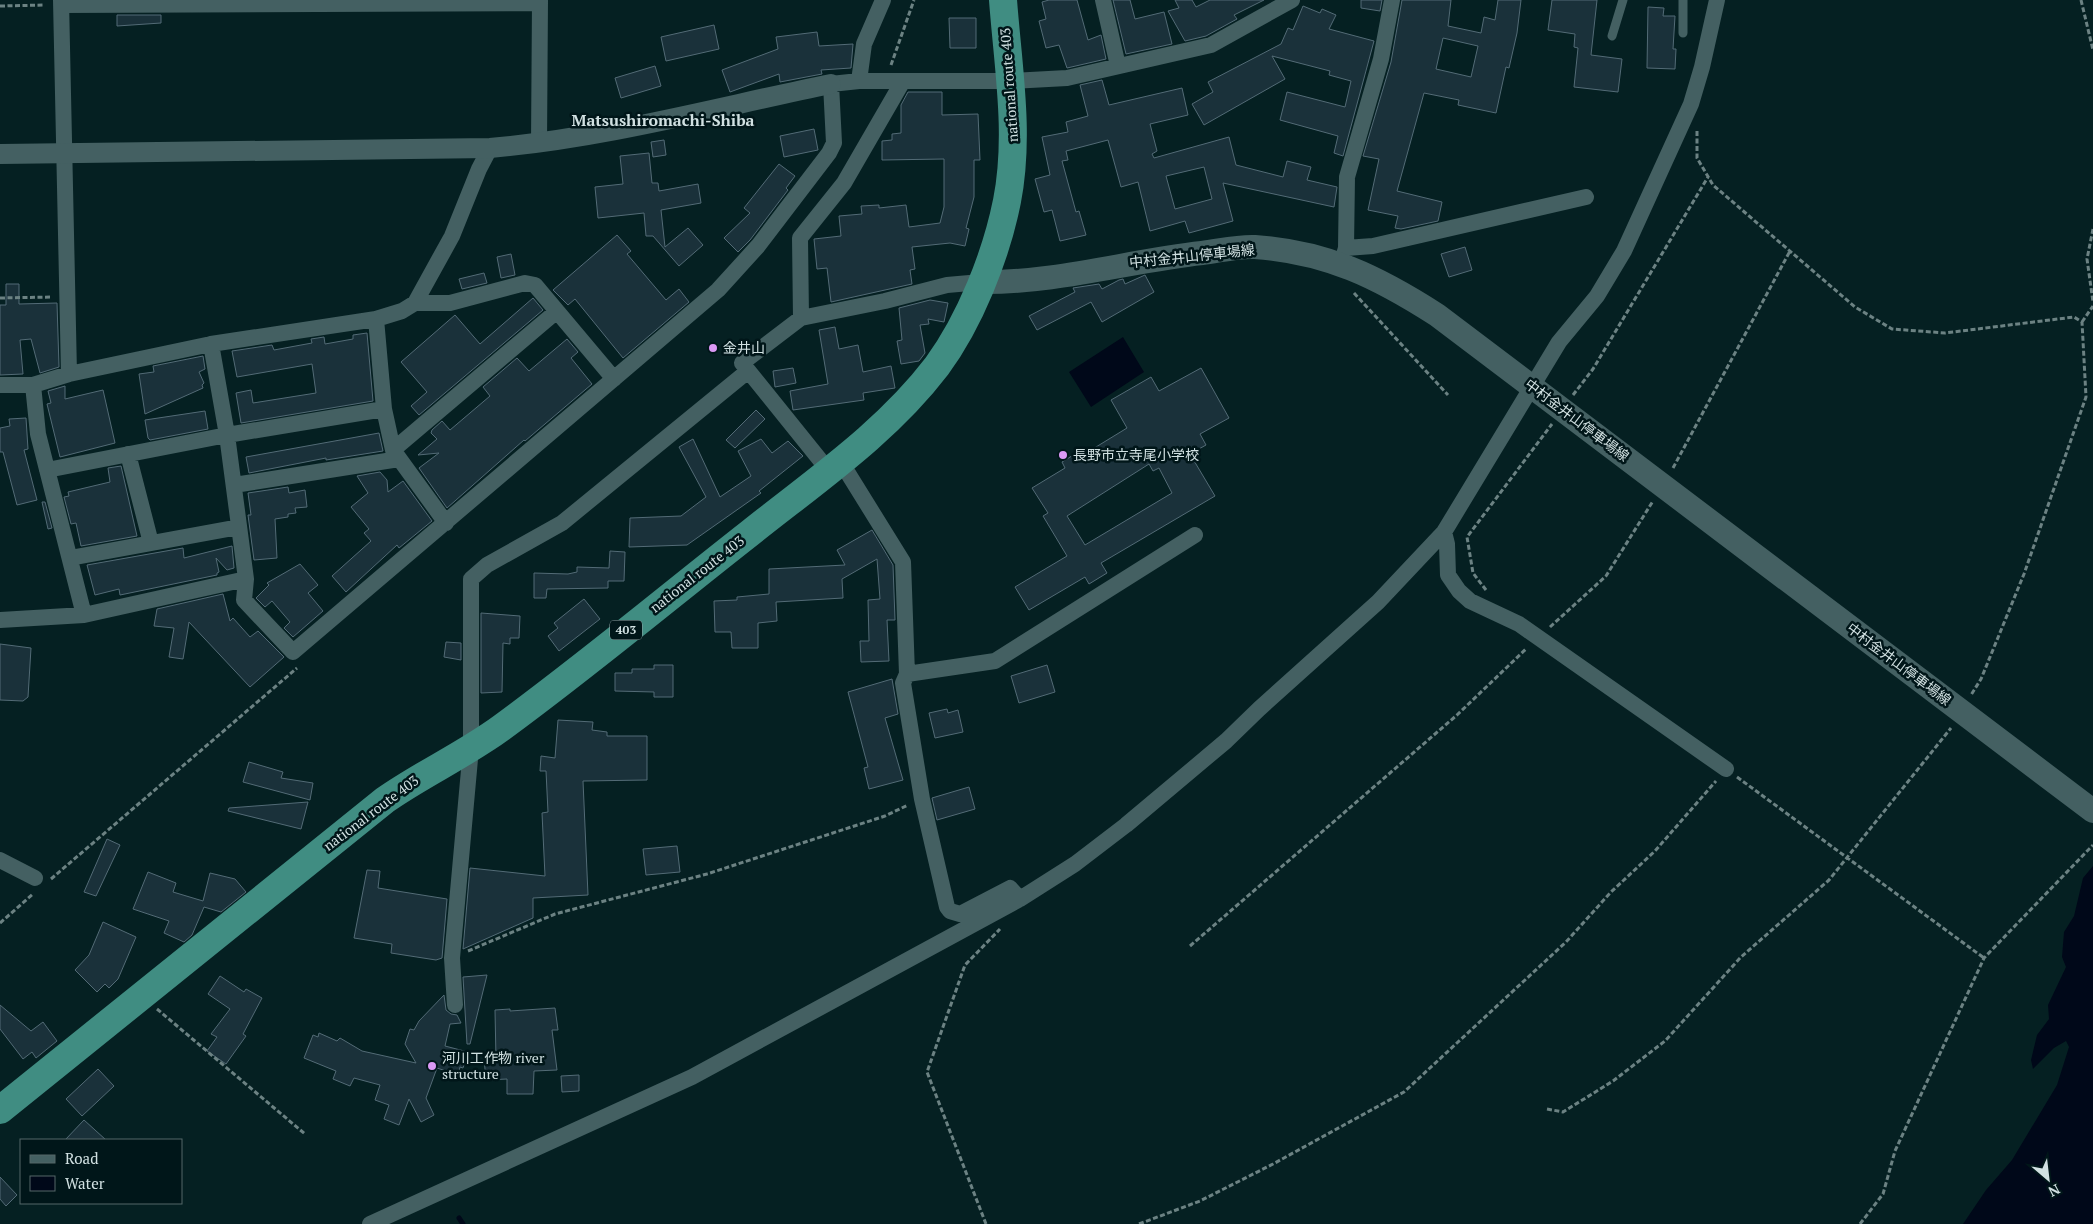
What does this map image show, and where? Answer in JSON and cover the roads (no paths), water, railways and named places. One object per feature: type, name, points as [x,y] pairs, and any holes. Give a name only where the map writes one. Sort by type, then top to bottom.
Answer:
[{"type":"highway","name":"national route 403","points":[[0,1110],[385,800],[415,779],[499,730],[835,466],[895,414],[938,364],[968,313],[998,236],[1012,168],[1014,129],[1002,0]]},
{"type":"main road","name":"中村金井山停車場線","points":[[981,282],[1004,282],[1051,277],[1155,258],[1253,247],[1304,254],[1344,256],[1437,315],[2093,811]]},
{"type":"street","points":[[859,81],[864,44],[883,0]]},
{"type":"street","points":[[1103,0],[1118,66]]},
{"type":"street","points":[[0,154],[490,148],[539,144],[620,130],[831,84],[859,81],[1009,81],[1067,78],[1210,45],[1292,0]]},
{"type":"street","points":[[1392,0],[1382,59],[1347,177],[1344,256],[1373,246],[1586,197]]},
{"type":"street","points":[[370,1224],[692,1077],[1020,899],[1075,864],[1180,782],[1378,602],[1444,532],[1537,390],[1559,342],[1597,296],[1624,251],[1691,104],[1702,67],[1717,0]]},
{"type":"street","points":[[69,374],[61,2],[540,2],[539,144]]},
{"type":"street","points":[[800,318],[800,238],[844,183],[903,81]]},
{"type":"street","points":[[211,344],[234,485],[246,579],[244,600],[293,652],[718,290],[758,246],[819,169],[834,143],[831,84]]},
{"type":"street","points":[[0,385],[32,385],[69,374],[211,344],[376,319],[402,311],[415,303],[452,236],[479,169],[490,148]]},
{"type":"street","points":[[981,282],[947,285],[885,301],[800,318],[742,363],[835,466],[903,562],[907,674],[903,683],[922,799],[944,899],[950,911],[960,914],[1010,888],[1020,899]]},
{"type":"street","points":[[415,303],[450,303],[525,283],[534,285],[614,379]]},
{"type":"street","points":[[234,485],[396,455],[557,311]]},
{"type":"street","points":[[376,319],[384,409],[396,455],[446,523]]},
{"type":"street","points":[[455,1004],[452,958],[471,748],[472,579],[486,565],[562,524],[748,370]]},
{"type":"street","points":[[32,385],[38,434],[84,615]]},
{"type":"street","points":[[47,470],[227,435],[384,409]]},
{"type":"street","points":[[128,454],[151,543]]},
{"type":"street","points":[[70,558],[239,527]]},
{"type":"street","points":[[1444,532],[1448,544],[1448,575],[1459,591],[1470,600],[1519,624],[1726,770]]},
{"type":"street","points":[[907,674],[995,661],[1195,535]]},
{"type":"street","points":[[0,620],[84,615],[246,579]]},
{"type":"street","points":[[0,860],[34,878]]},
{"type":"lane","points":[[1612,36],[1623,0]]},
{"type":"lane","points":[[1683,0],[1683,33]]},
{"type":"water","points":[[1123,337],[1144,372],[1091,407],[1069,372]]},
{"type":"water","points":[[2093,866],[2093,1224],[1963,1224],[1986,1190],[2012,1160],[2057,1085],[2069,1047],[2066,1041],[2054,1048],[2033,1069],[2031,1060],[2037,1035],[2049,1019],[2048,1005],[2066,967],[2062,957],[2064,932],[2074,916],[2083,878]]},
{"type":"waterway","points":[[459,1218],[463,1224]]},
{"type":"place","name":"金井山","points":[[713,348]]},
{"type":"place","name":"長野市立寺尾小学校","points":[[1063,455]]},
{"type":"place","name":"河川工作物 river structure","points":[[432,1066]]},
{"type":"district","name":"Matsushiromachi-Shiba","points":[[663,120]]}]
